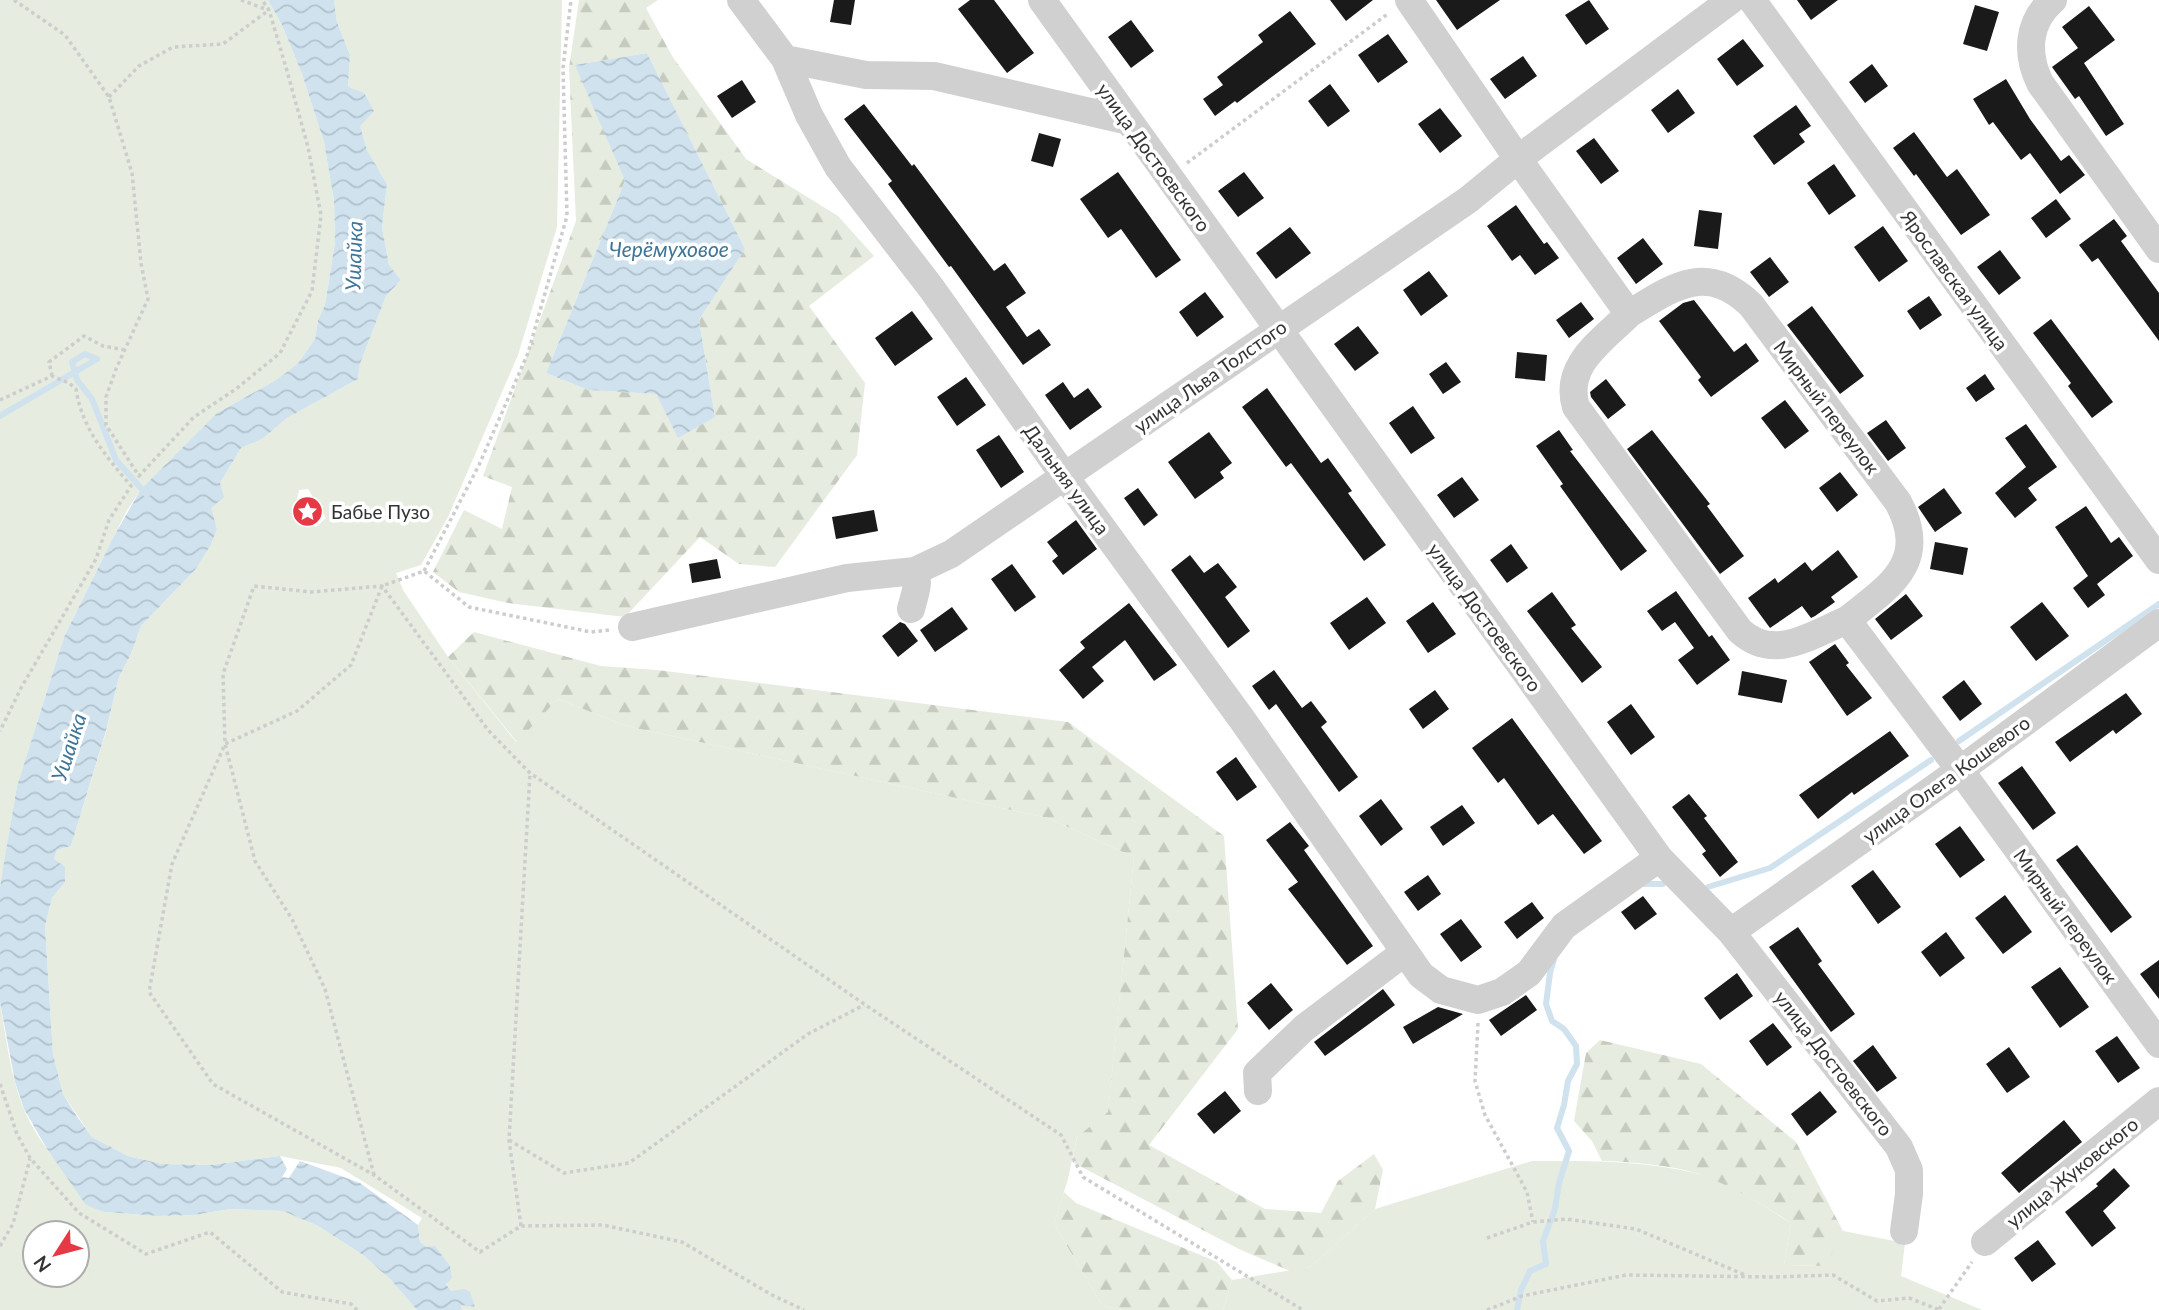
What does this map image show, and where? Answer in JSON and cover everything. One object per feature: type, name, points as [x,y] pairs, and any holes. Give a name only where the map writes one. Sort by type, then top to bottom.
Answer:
[{"type":"street","name":"Дальняя улица","points":[[741,0],[785,59],[809,115],[838,167],[932,289],[1241,718],[1421,975],[1441,990],[1478,1000]]},
{"type":"street","name":"улица Достоевского","points":[[1042,0],[1659,858],[1731,932],[1899,1147],[1909,1170],[1904,1231]]},
{"type":"street","name":"улица Льва Толстого","points":[[632,627],[847,578],[915,571],[951,554],[1468,200],[1518,159],[1731,0]]},
{"type":"street","name":"Ярославская улица","points":[[1752,0],[2159,560]]},
{"type":"street","points":[[2053,0],[2037,20],[2031,35],[2033,68],[2040,83],[2159,249]]},
{"type":"street","points":[[1402,4],[1629,314]]},
{"type":"street","points":[[785,59],[866,75],[934,76],[1129,121]]},
{"type":"street","name":"Мирный переулок","points":[[1705,281],[1723,285],[1738,293],[1751,305],[1898,502],[1910,535],[1909,553],[1903,570],[1892,584],[1847,620],[1776,647],[1763,646],[1750,640],[1740,631],[1576,407],[1572,380],[1577,368],[1629,314],[1687,282],[1705,281]]},
{"type":"street","points":[[911,609],[918,579],[915,571]]},
{"type":"street","name":"Мирный переулок","points":[[1847,620],[2159,1044]]},
{"type":"street","name":"улица Олега Кошевого","points":[[1731,932],[1959,770],[2159,623]]},
{"type":"street","points":[[1478,1000],[1502,992],[1529,973],[1564,926],[1659,858]]},
{"type":"street","points":[[1258,1090],[1257,1073],[1294,1037],[1405,952]]},
{"type":"street","name":"улица Жуковского","points":[[1985,1242],[2159,1101]]},
{"type":"path","points":[[14,0],[65,35],[109,97],[132,173],[141,263],[148,299],[106,397],[106,425],[139,476],[194,417],[236,389],[280,352],[312,291],[321,215],[308,148],[269,10],[262,0]]},
{"type":"path","points":[[241,0],[269,10]]},
{"type":"path","points":[[374,1175],[325,989],[292,919],[255,861],[225,744],[223,674],[254,586],[311,592],[382,586],[424,571],[479,465],[528,353],[567,216],[563,68],[571,0]]},
{"type":"path","points":[[1168,177],[1402,4]]},
{"type":"path","points":[[109,97],[139,66],[173,47],[223,44],[269,10]]},
{"type":"path","points":[[51,376],[49,362],[84,336],[103,346],[125,350]]},
{"type":"path","points":[[0,400],[51,376],[69,383],[76,389],[79,409],[90,433],[131,486],[109,520],[96,559],[21,688],[0,731]]},
{"type":"path","points":[[424,571],[469,607],[591,632],[632,627]]},
{"type":"path","points":[[382,586],[351,665],[297,710],[225,744],[172,864],[149,992],[214,1084],[374,1175],[480,1252],[521,1226],[603,1225],[682,1242],[772,1295],[804,1310]]},
{"type":"path","points":[[382,586],[488,730],[530,773],[864,1004],[1061,1135],[1083,1177],[1303,1310]]},
{"type":"path","points":[[521,1226],[509,1140],[530,773]]},
{"type":"path","points":[[1478,1000],[1475,1081],[1485,1115],[1527,1192],[1533,1222]]},
{"type":"path","points":[[509,1140],[564,1174],[629,1163],[808,1034],[864,1004]]},
{"type":"path","points":[[0,1084],[17,1134],[30,1158],[79,1213],[146,1254],[210,1232],[282,1292],[351,1304],[357,1310]]},
{"type":"path","points":[[0,1246],[13,1224],[30,1158]]},
{"type":"path","points":[[1486,1238],[1533,1222],[1567,1219],[1636,1230],[1749,1277]]},
{"type":"path","points":[[1487,1310],[1522,1296],[1626,1275],[1833,1275],[1877,1301],[1909,1298],[1939,1310],[1985,1242]]},
{"type":"green space","points":[[0,0],[268,0],[282,25],[302,74],[324,142],[334,201],[335,242],[325,305],[318,320],[315,339],[299,362],[278,379],[217,413],[141,489],[126,512],[64,637],[17,786],[0,887]]},
{"type":"green space","points":[[334,0],[562,0],[557,227],[518,355],[448,517],[421,565],[396,573],[403,590],[448,657],[516,742],[558,699],[626,726],[1048,818],[1134,857],[1108,1113],[1077,1137],[1054,1224],[1102,1305],[1122,1310],[462,1310],[461,1305],[474,1307],[463,1289],[451,1292],[427,1247],[420,1242],[418,1225],[422,1218],[341,1168],[280,1156],[210,1165],[162,1164],[128,1156],[92,1137],[63,1094],[53,1054],[45,926],[52,898],[65,882],[54,859],[57,850],[71,846],[106,732],[119,677],[141,626],[195,570],[217,529],[210,508],[220,483],[241,448],[262,439],[287,418],[358,379],[360,364],[386,296],[401,280],[389,265],[382,227],[387,184],[367,150],[348,87],[350,55],[337,22]],"holes":[[[308,489],[326,518],[316,527],[306,522],[295,507],[299,490]]]},
{"type":"green space","points":[[579,0],[658,0],[646,8],[672,56],[746,159],[838,216],[874,256],[809,306],[865,383],[857,455],[775,567],[739,564],[700,537],[625,617],[508,603],[459,592],[433,572],[464,510],[502,529],[512,487],[483,476],[576,221],[569,68]],"holes":[[[647,53],[745,249],[699,320],[715,417],[678,437],[656,394],[588,390],[546,373],[625,181],[576,65]]]},
{"type":"green space","points":[[474,632],[601,666],[657,670],[1068,722],[1224,836],[1238,1029],[1149,1145],[1265,1209],[1321,1213],[1338,1181],[1374,1154],[1383,1170],[1375,1209],[1310,1267],[1290,1271],[1239,1249],[1072,1162],[1077,1137],[1108,1112],[1134,857],[1048,818],[626,726],[558,699],[517,742],[448,657]]},
{"type":"green space","points":[[0,1002],[15,1082],[30,1122],[58,1164],[104,1212],[158,1216],[194,1215],[231,1209],[283,1211],[318,1226],[363,1255],[390,1279],[417,1310],[0,1310]]},
{"type":"green space","points":[[1600,1040],[1701,1064],[1796,1142],[1843,1231],[1826,1266],[1784,1265],[1791,1223],[1723,1184],[1678,1169],[1602,1161],[1592,1141],[1574,1121],[1586,1053]]},
{"type":"green space","points":[[1532,1161],[1634,1163],[1707,1176],[1744,1194],[1791,1223],[1784,1265],[1825,1266],[1843,1231],[1905,1243],[1901,1276],[1982,1310],[1223,1310],[1232,1280],[1310,1267],[1375,1209]]},
{"type":"green space","points":[[1064,1192],[1076,1203],[1217,1262],[1232,1280],[1223,1310],[1122,1310],[1102,1305],[1054,1224]]},
{"type":"water","name":"Ушайка","points":[[268,0],[334,0],[337,22],[350,55],[348,87],[364,93],[374,111],[360,126],[367,150],[387,184],[382,227],[389,265],[401,280],[386,296],[360,364],[358,379],[287,418],[262,439],[241,448],[220,483],[224,497],[211,508],[217,529],[210,546],[195,570],[141,626],[119,677],[106,731],[71,846],[57,850],[54,859],[65,867],[65,882],[52,898],[45,926],[53,1054],[63,1094],[92,1137],[128,1156],[162,1164],[210,1165],[280,1156],[287,1169],[282,1177],[289,1178],[300,1161],[360,1183],[418,1225],[420,1242],[427,1247],[435,1246],[450,1266],[452,1278],[446,1284],[451,1291],[463,1289],[470,1292],[475,1307],[461,1305],[462,1310],[417,1310],[390,1279],[363,1255],[318,1226],[283,1211],[231,1209],[194,1215],[158,1216],[104,1212],[86,1205],[47,1149],[24,1109],[15,1082],[0,1002],[0,887],[17,786],[64,637],[114,536],[141,489],[217,413],[278,379],[299,362],[315,339],[318,320],[325,305],[335,242],[334,201],[324,142],[302,74],[282,25]]},
{"type":"water","name":"Черёмуховое","points":[[647,53],[745,249],[699,320],[715,417],[678,438],[656,394],[588,390],[546,373],[625,181],[575,65]]},
{"type":"building","points":[[834,0],[855,0],[851,25],[830,22]]},
{"type":"building","points":[[970,0],[994,0],[1034,53],[1007,73],[958,9]]},
{"type":"building","points":[[1330,0],[1373,0],[1346,21]]},
{"type":"building","points":[[1436,0],[1500,0],[1457,30]]},
{"type":"building","points":[[1589,0],[1609,29],[1586,45],[1565,15]]},
{"type":"building","points":[[1797,0],[1838,0],[1811,20]]},
{"type":"building","points":[[1975,5],[1999,12],[1987,51],[1963,44]]},
{"type":"building","points":[[2089,6],[2115,40],[2084,63],[2124,124],[2106,136],[2079,96],[2075,99],[2052,67],[2078,48],[2062,27]]},
{"type":"building","points":[[1290,11],[1316,44],[1237,103],[1235,101],[1215,116],[1203,99],[1223,85],[1217,77],[1263,42],[1258,35]]},
{"type":"building","points":[[1131,20],[1154,51],[1131,68],[1108,37]]},
{"type":"building","points":[[1388,34],[1408,62],[1378,83],[1358,55]]},
{"type":"building","points":[[1743,39],[1764,66],[1737,86],[1717,59]]},
{"type":"building","points":[[1523,56],[1537,76],[1505,99],[1490,79]]},
{"type":"building","points":[[1872,64],[1888,86],[1865,103],[1849,82]]},
{"type":"building","points":[[2006,79],[2030,119],[2061,161],[2069,155],[2085,175],[2060,194],[2030,153],[2021,160],[1993,122],[1989,125],[1973,99]]},
{"type":"building","points":[[742,80],[756,102],[732,118],[717,96]]},
{"type":"building","points":[[1330,84],[1350,111],[1328,127],[1308,101]]},
{"type":"building","points":[[1678,89],[1695,113],[1668,133],[1651,110]]},
{"type":"building","points":[[864,104],[912,166],[914,164],[994,271],[1005,263],[1026,293],[1006,307],[1027,337],[1039,329],[1051,345],[1023,365],[888,184],[892,181],[844,119]]},
{"type":"building","points":[[1796,105],[1811,126],[1799,134],[1805,142],[1774,165],[1753,136]]},
{"type":"building","points":[[1440,108],[1462,136],[1440,153],[1418,124]]},
{"type":"building","points":[[1914,132],[1947,177],[1957,169],[1990,215],[1961,235],[1916,174],[1914,176],[1893,148]]},
{"type":"building","points":[[1039,133],[1061,139],[1053,167],[1031,161]]},
{"type":"building","points":[[1594,138],[1619,171],[1601,184],[1576,151]]},
{"type":"building","points":[[1834,164],[1856,196],[1829,215],[1807,183]]},
{"type":"building","points":[[1118,172],[1181,260],[1156,278],[1121,229],[1108,238],[1080,199]]},
{"type":"building","points":[[1244,172],[1264,198],[1238,217],[1218,191]]},
{"type":"building","points":[[2056,199],[2071,219],[2046,238],[2031,218]]},
{"type":"building","points":[[1516,205],[1544,244],[1547,242],[1559,258],[1535,275],[1520,255],[1512,261],[1487,226]]},
{"type":"building","points":[[1699,210],[1722,213],[1718,249],[1694,246]]},
{"type":"building","points":[[2114,219],[2127,236],[2121,241],[2159,293],[2159,341],[2098,258],[2092,262],[2079,245]]},
{"type":"building","points":[[1883,226],[1908,261],[1879,282],[1854,247]]},
{"type":"building","points":[[1290,227],[1311,253],[1276,279],[1256,253]]},
{"type":"building","points":[[1643,238],[1663,264],[1636,284],[1617,258]]},
{"type":"building","points":[[2000,250],[2021,278],[1999,295],[1977,267]]},
{"type":"building","points":[[1770,257],[1789,282],[1769,297],[1750,272]]},
{"type":"building","points":[[1429,271],[1448,296],[1421,316],[1403,290]]},
{"type":"building","points":[[1205,292],[1224,317],[1197,337],[1179,312]]},
{"type":"building","points":[[1929,296],[1942,315],[1920,330],[1907,311]]},
{"type":"building","points":[[1694,300],[1734,352],[1746,343],[1759,361],[1711,397],[1698,380],[1701,377],[1659,321],[1683,303]]},
{"type":"building","points":[[1581,302],[1594,319],[1569,338],[1556,320]]},
{"type":"building","points":[[1812,306],[1864,376],[1840,394],[1787,325]]},
{"type":"building","points":[[912,311],[933,339],[895,366],[875,338]]},
{"type":"building","points":[[2051,319],[2113,402],[2092,418],[2068,386],[2071,383],[2033,333]]},
{"type":"building","points":[[1358,326],[1379,353],[1355,371],[1334,344]]},
{"type":"building","points":[[1517,352],[1547,355],[1545,381],[1515,378]]},
{"type":"building","points":[[1446,362],[1461,382],[1443,394],[1429,374]]},
{"type":"building","points":[[1985,374],[1995,389],[1976,402],[1966,388]]},
{"type":"building","points":[[966,377],[986,405],[957,426],[937,397]]},
{"type":"building","points":[[1606,379],[1626,405],[1608,419],[1590,392]]},
{"type":"building","points":[[1063,382],[1074,398],[1088,388],[1102,407],[1070,430],[1045,395]]},
{"type":"building","points":[[1267,388],[1321,463],[1328,458],[1352,491],[1348,493],[1386,545],[1364,561],[1291,463],[1286,467],[1242,407]]},
{"type":"building","points":[[1785,400],[1809,431],[1785,449],[1761,418]]},
{"type":"building","points":[[1413,406],[1435,438],[1411,454],[1389,423]]},
{"type":"building","points":[[1886,420],[1906,448],[1888,461],[1867,433]]},
{"type":"building","points":[[2026,424],[2057,467],[2028,488],[2037,500],[2015,518],[1995,493],[2026,467],[2005,438]]},
{"type":"building","points":[[1559,430],[1573,450],[1570,451],[1647,551],[1621,571],[1560,486],[1563,484],[1536,446]]},
{"type":"building","points":[[1652,430],[1710,504],[1707,506],[1744,556],[1720,574],[1627,449]]},
{"type":"building","points":[[1209,432],[1232,463],[1220,472],[1224,478],[1195,499],[1168,462]]},
{"type":"building","points":[[999,435],[1024,472],[1001,488],[976,450]]},
{"type":"building","points":[[1840,472],[1858,495],[1837,512],[1819,488]]},
{"type":"building","points":[[1462,477],[1479,500],[1454,518],[1437,495]]},
{"type":"building","points":[[1138,488],[1158,515],[1144,526],[1124,498]]},
{"type":"building","points":[[1944,488],[1962,513],[1935,532],[1918,507]]},
{"type":"building","points":[[2086,506],[2111,543],[2119,537],[2133,556],[2097,584],[2105,595],[2088,608],[2073,588],[2088,576],[2055,527]]},
{"type":"building","points":[[874,510],[878,531],[836,539],[832,517]]},
{"type":"building","points":[[1076,520],[1097,549],[1063,575],[1052,561],[1058,556],[1047,542]]},
{"type":"building","points":[[1935,542],[1968,548],[1963,575],[1930,569]]},
{"type":"building","points":[[1511,544],[1528,568],[1507,583],[1490,560]]},
{"type":"building","points":[[1838,550],[1858,577],[1831,597],[1835,602],[1815,616],[1811,618],[1802,606],[1770,628],[1748,598],[1775,578],[1778,583],[1805,562],[1812,571]]},
{"type":"building","points":[[1190,555],[1204,573],[1218,563],[1237,587],[1225,597],[1250,631],[1228,648],[1171,570]]},
{"type":"building","points":[[717,559],[721,578],[692,583],[689,564]]},
{"type":"building","points":[[1012,564],[1036,597],[1015,612],[991,579]]},
{"type":"building","points":[[1676,591],[1709,637],[1712,635],[1730,660],[1697,685],[1678,660],[1694,648],[1675,622],[1662,631],[1647,611]]},
{"type":"building","points":[[1552,592],[1576,625],[1571,628],[1602,667],[1582,683],[1527,611]]},
{"type":"building","points":[[1906,594],[1923,616],[1891,640],[1875,619]]},
{"type":"building","points":[[1367,597],[1386,623],[1349,650],[1330,623]]},
{"type":"building","points":[[1433,602],[1456,634],[1428,653],[1406,621]]},
{"type":"building","points":[[2042,602],[2069,636],[2036,661],[2010,627]]},
{"type":"building","points":[[1129,603],[1177,665],[1154,681],[1125,640],[1092,667],[1104,681],[1083,699],[1059,670],[1085,648],[1080,642]]},
{"type":"building","points":[[952,607],[968,629],[935,652],[920,630]]},
{"type":"building","points":[[900,622],[905,624],[918,641],[898,657],[882,636]]},
{"type":"building","points":[[1835,644],[1849,663],[1846,665],[1872,698],[1847,716],[1809,662]]},
{"type":"building","points":[[1274,670],[1302,708],[1311,701],[1327,722],[1321,727],[1358,777],[1339,792],[1276,704],[1269,710],[1252,686]]},
{"type":"building","points":[[1742,671],[1787,680],[1782,703],[1738,695]]},
{"type":"building","points":[[1964,680],[1982,704],[1960,721],[1942,697]]},
{"type":"building","points":[[1435,690],[1449,709],[1423,729],[1409,709]]},
{"type":"building","points":[[2126,693],[2142,714],[2116,734],[2113,730],[2070,762],[2055,742]]},
{"type":"building","points":[[1631,704],[1655,737],[1631,755],[1607,722]]},
{"type":"building","points":[[1512,718],[1602,841],[1584,854],[1553,814],[1538,825],[1504,778],[1498,783],[1472,748]]},
{"type":"building","points":[[1890,731],[1909,756],[1854,795],[1852,792],[1818,819],[1799,795]]},
{"type":"building","points":[[1236,757],[1257,787],[1237,801],[1216,772]]},
{"type":"building","points":[[2022,766],[2056,813],[2033,830],[1998,783]]},
{"type":"building","points":[[1689,794],[1738,862],[1720,877],[1702,854],[1706,851],[1672,807]]},
{"type":"building","points":[[1381,799],[1403,829],[1381,846],[1359,816]]},
{"type":"building","points":[[1462,805],[1475,823],[1443,846],[1430,827]]},
{"type":"building","points":[[1290,822],[1309,846],[1304,850],[1373,946],[1347,965],[1288,889],[1298,882],[1266,840]]},
{"type":"building","points":[[1960,826],[1985,860],[1960,878],[1935,844]]},
{"type":"building","points":[[2077,845],[2132,917],[2111,933],[2056,860]]},
{"type":"building","points":[[1873,870],[1901,907],[1878,924],[1851,886]]},
{"type":"building","points":[[1428,875],[1441,894],[1418,911],[1404,892]]},
{"type":"building","points":[[2005,895],[2032,932],[2003,954],[1975,918]]},
{"type":"building","points":[[1643,896],[1657,914],[1635,930],[1621,912]]},
{"type":"building","points":[[1532,902],[1544,918],[1517,939],[1504,922]]},
{"type":"building","points":[[1461,919],[1482,947],[1461,962],[1440,934]]},
{"type":"building","points":[[1798,927],[1822,961],[1818,964],[1855,1014],[1831,1032],[1769,947]]},
{"type":"building","points":[[1946,932],[1965,958],[1940,977],[1921,952]]},
{"type":"building","points":[[2159,960],[2159,999],[2140,974]]},
{"type":"building","points":[[2060,967],[2089,1007],[2060,1028],[2031,987]]},
{"type":"building","points":[[1737,973],[1753,996],[1720,1020],[1704,998]]},
{"type":"building","points":[[1271,983],[1293,1010],[1269,1030],[1247,1003]]},
{"type":"building","points":[[1383,989],[1395,1005],[1325,1056],[1314,1042]]},
{"type":"building","points":[[1526,995],[1537,1010],[1501,1036],[1489,1020]]},
{"type":"building","points":[[1438,1007],[1463,1014],[1413,1044],[1403,1027]]},
{"type":"building","points":[[1773,1023],[1792,1047],[1767,1066],[1749,1041]]},
{"type":"building","points":[[2117,1036],[2140,1068],[2118,1083],[2095,1051]]},
{"type":"building","points":[[1873,1045],[1897,1078],[1877,1092],[1853,1061]]},
{"type":"building","points":[[2009,1047],[2030,1077],[2007,1093],[1986,1064]]},
{"type":"building","points":[[1225,1091],[1241,1111],[1214,1134],[1197,1114]]},
{"type":"building","points":[[1820,1091],[1837,1112],[1807,1136],[1791,1114]]},
{"type":"building","points":[[2064,1120],[2082,1142],[2019,1193],[2001,1173]]},
{"type":"building","points":[[2114,1168],[2130,1186],[2103,1211],[2116,1228],[2092,1247],[2065,1212],[2098,1186],[2096,1184]]},
{"type":"building","points":[[2038,1240],[2056,1264],[2032,1282],[2014,1258]]},
{"type":"waterway","points":[[97,359],[85,354],[72,362],[77,380],[92,399],[116,460],[147,495]]},
{"type":"waterway","points":[[0,416],[97,359]]},
{"type":"waterway","points":[[1959,741],[2159,604]]},
{"type":"waterway","points":[[1708,887],[1770,868],[1931,760]]},
{"type":"waterway","points":[[1641,884],[1663,884]]},
{"type":"waterway","points":[[1517,1310],[1521,1290],[1530,1271],[1546,1264],[1543,1241],[1555,1209],[1559,1183],[1569,1151],[1557,1128],[1568,1081],[1577,1064],[1576,1046],[1564,1029],[1552,1021],[1546,1004],[1554,959]]},
{"type":"place","name":"Бабье Пузо","points":[[308,511]]}]
